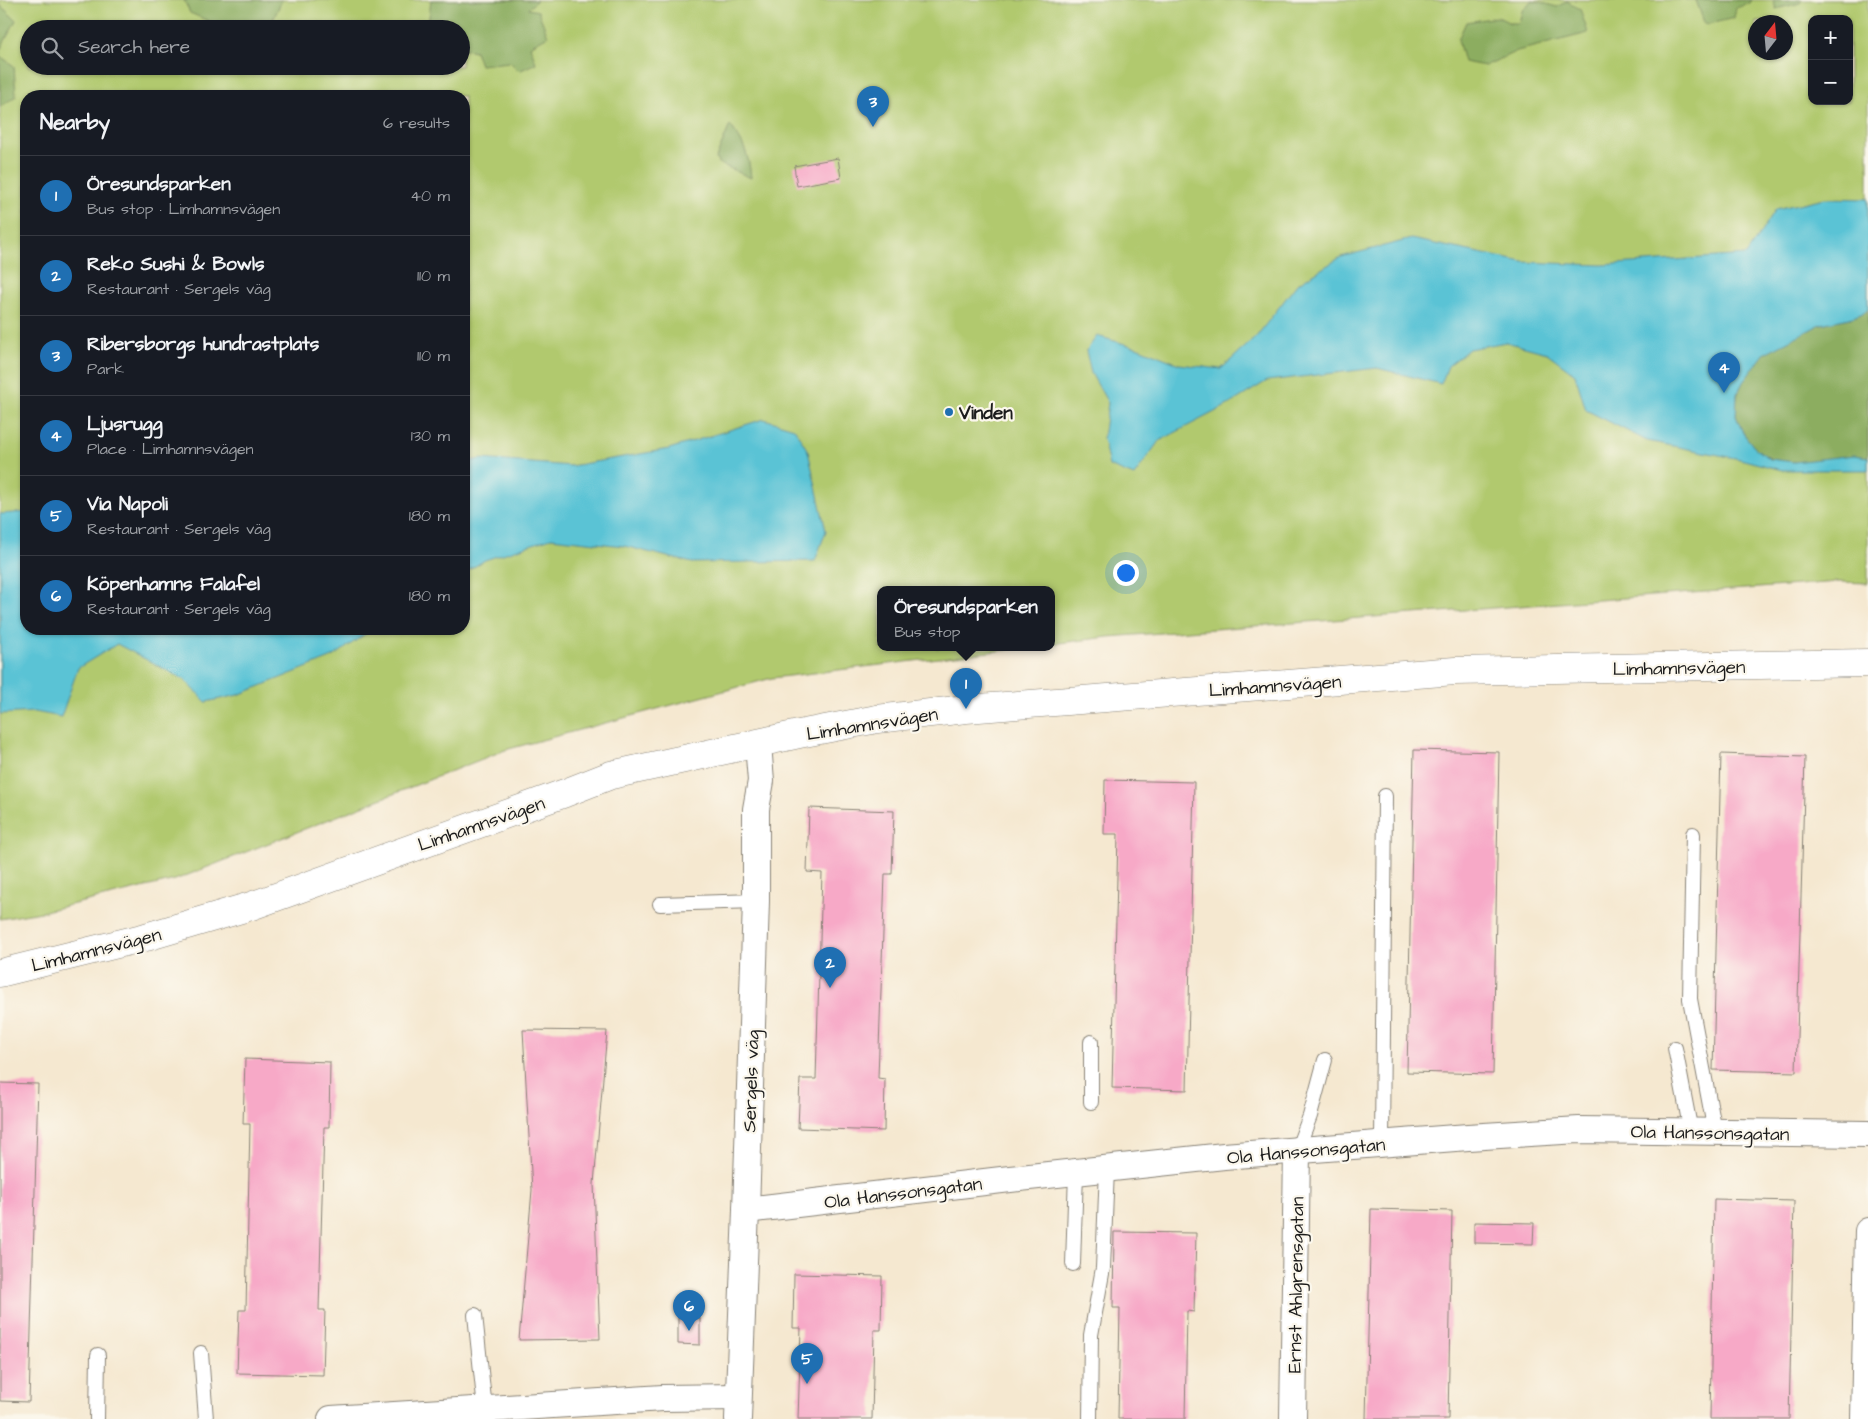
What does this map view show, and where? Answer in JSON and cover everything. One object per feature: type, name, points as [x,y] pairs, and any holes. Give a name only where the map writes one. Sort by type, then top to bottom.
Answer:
[{"type":"main road","name":"Limhamnsvägen","points":[[0,974],[146,937],[251,906],[610,775],[877,719],[966,709],[1455,671],[1868,663]]},
{"type":"street","name":"Sergels väg","points":[[738,1408],[756,901],[756,809],[761,781],[758,744]]},
{"type":"street","name":"Ola Hanssonsgatan","points":[[746,1210],[1107,1168],[1297,1150],[1579,1130],[1868,1134]]},
{"type":"street","name":"Ernst Ahlgrensgatan","points":[[1293,1419],[1297,1150]]},
{"type":"street","points":[[1864,1419],[1868,1231]]},
{"type":"street","points":[[331,1419],[663,1398],[738,1408]]},
{"type":"lane","points":[[1382,1144],[1385,796]]},
{"type":"lane","points":[[1694,834],[1690,999],[1703,1132]]},
{"type":"lane","points":[[660,904],[756,901]]},
{"type":"lane","points":[[1091,1042],[1091,1102]]},
{"type":"lane","points":[[1674,1048],[1703,1132]]},
{"type":"lane","points":[[1297,1150],[1310,1116],[1324,1060]]},
{"type":"lane","points":[[1090,1419],[1091,1335],[1102,1268],[1107,1168]]},
{"type":"lane","points":[[1073,1264],[1076,1172]]},
{"type":"lane","points":[[474,1315],[486,1409]]},
{"type":"lane","points":[[201,1353],[206,1419]]},
{"type":"lane","points":[[97,1419],[98,1355]]},
{"type":"green space","points":[[0,0],[1868,0],[1868,583],[1838,582],[1108,637],[1055,644],[1055,586],[877,586],[877,651],[997,651],[772,678],[505,750],[175,880],[41,912],[0,919]]},
{"type":"green space","points":[[184,0],[282,0],[273,20],[206,20],[190,13]]},
{"type":"green space","points":[[431,0],[537,0],[528,9],[538,11],[548,36],[530,46],[536,63],[519,71],[510,62],[480,65],[475,51],[470,50],[470,20],[429,20]]},
{"type":"green space","points":[[1532,0],[1557,7],[1567,1],[1580,9],[1588,33],[1517,51],[1485,66],[1464,62],[1458,40],[1466,22],[1498,17],[1510,23],[1519,23],[1522,11]]},
{"type":"green space","points":[[1696,0],[1752,0],[1750,3],[1736,8],[1734,18],[1705,25]]},
{"type":"green space","points":[[1773,0],[1803,0],[1800,3],[1776,9]]},
{"type":"green space","points":[[0,5],[16,20],[0,50]]},
{"type":"green space","points":[[0,56],[14,66],[16,96],[0,107]]},
{"type":"green space","points":[[730,125],[745,150],[751,178],[718,163],[716,158]]},
{"type":"green space","points":[[1868,309],[1868,457],[1844,457],[1792,462],[1770,458],[1759,452],[1743,433],[1736,413],[1736,404],[1741,385],[1751,368],[1768,351],[1791,338],[1821,324],[1851,317]]},
{"type":"water","points":[[1825,198],[1868,199],[1868,309],[1850,318],[1821,324],[1765,353],[1743,382],[1737,394],[1736,416],[1743,433],[1754,447],[1770,459],[1794,462],[1854,455],[1868,457],[1868,470],[1782,470],[1740,459],[1647,441],[1586,410],[1575,374],[1547,353],[1506,342],[1469,349],[1448,366],[1441,384],[1377,368],[1267,381],[1228,405],[1159,441],[1134,476],[1109,466],[1103,438],[1108,403],[1091,373],[1086,351],[1097,336],[1139,348],[1179,364],[1221,369],[1256,337],[1297,284],[1341,257],[1411,239],[1523,262],[1602,265],[1746,255],[1776,209]]},
{"type":"water","points":[[764,419],[794,428],[808,451],[826,531],[815,561],[692,563],[624,546],[551,538],[485,560],[470,569],[470,461],[481,459],[571,466],[669,449]]},
{"type":"water","points":[[20,512],[20,635],[364,635],[333,657],[238,695],[206,702],[185,680],[117,644],[78,668],[61,717],[35,712],[0,714],[0,514]]},
{"type":"building","points":[[838,158],[841,178],[797,186],[794,166]]},
{"type":"building","points":[[1414,750],[1499,752],[1493,1074],[1407,1072]]},
{"type":"building","points":[[1721,754],[1805,757],[1796,1072],[1713,1070]]},
{"type":"building","points":[[1105,780],[1194,782],[1187,1090],[1112,1088],[1118,834],[1104,834]]},
{"type":"building","points":[[809,808],[894,811],[892,874],[885,874],[878,1078],[885,1079],[884,1131],[798,1128],[800,1079],[816,1079],[822,873],[807,872]]},
{"type":"building","points":[[523,1030],[607,1031],[594,1184],[600,1339],[519,1340],[532,1190]]},
{"type":"building","points":[[245,1059],[330,1062],[329,1127],[324,1127],[319,1310],[325,1310],[323,1375],[237,1373],[239,1310],[246,1310],[250,1124],[243,1124]]},
{"type":"building","points":[[0,1083],[38,1084],[29,1402],[0,1401]]},
{"type":"building","points":[[1714,1199],[1794,1201],[1789,1419],[1710,1419]]},
{"type":"building","points":[[1371,1209],[1452,1211],[1448,1419],[1366,1419]]},
{"type":"building","points":[[1474,1222],[1534,1223],[1533,1244],[1474,1243]]},
{"type":"building","points":[[1114,1232],[1196,1233],[1194,1312],[1187,1311],[1185,1419],[1118,1419],[1120,1308],[1113,1308]]},
{"type":"building","points":[[794,1274],[882,1276],[881,1330],[874,1330],[872,1419],[798,1419],[801,1328],[793,1328]]},
{"type":"building","points":[[678,1318],[700,1318],[700,1345],[678,1344]]},
{"type":"place","name":"Ribersborgs hundrastplats","points":[[873,127]]},
{"type":"place","name":"Ljusrugg","points":[[1724,393]]},
{"type":"place","name":"Vinden","points":[[949,412]]},
{"type":"place","name":"Öresundsparken","points":[[966,709]]},
{"type":"place","name":"Reko Sushi & Bowls","points":[[830,988]]},
{"type":"place","name":"Köpenhamns Falafel","points":[[689,1331]]},
{"type":"place","name":"Via Napoli","points":[[807,1384]]}]
